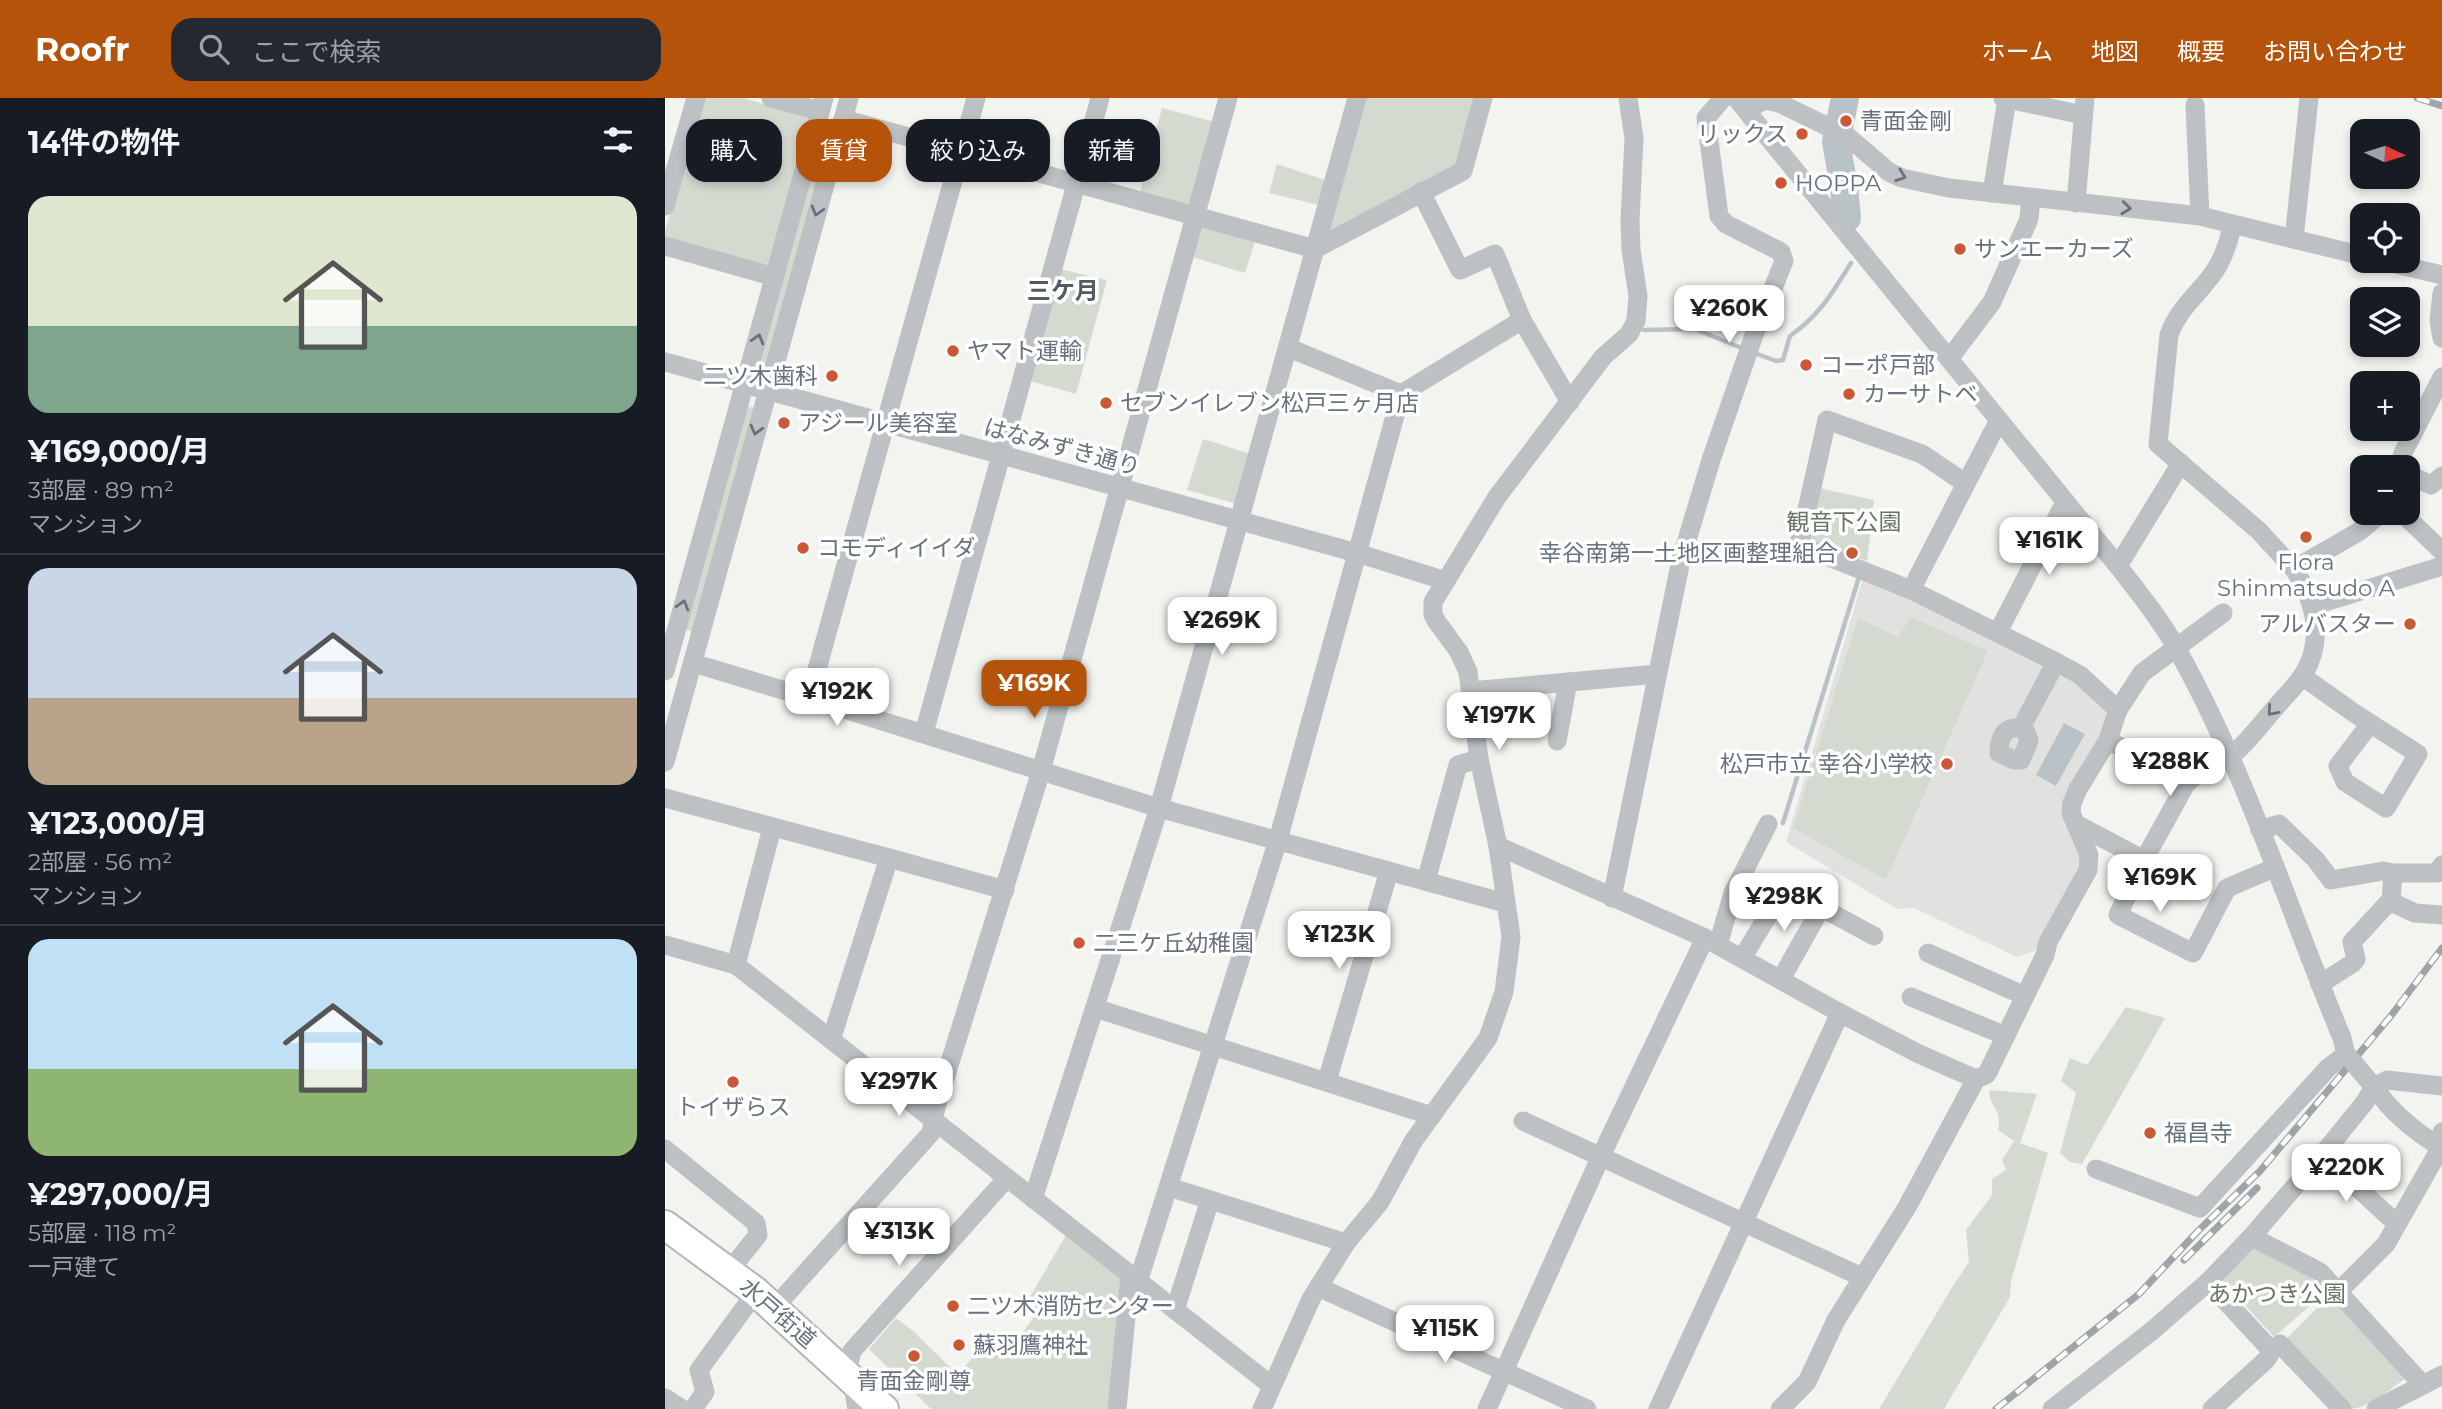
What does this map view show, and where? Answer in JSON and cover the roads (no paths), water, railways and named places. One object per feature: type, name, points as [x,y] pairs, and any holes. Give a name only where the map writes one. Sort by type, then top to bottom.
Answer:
[{"type":"highway","name":"水戸街道","points":[[665,1226],[765,1300],[884,1409]]},
{"type":"street","points":[[665,206],[696,98]]},
{"type":"street","points":[[668,659],[822,105],[771,98]]},
{"type":"street","points":[[843,119],[849,98]]},
{"type":"street","points":[[971,119],[976,98]]},
{"type":"street","points":[[924,733],[1100,98]]},
{"type":"street","points":[[693,1409],[705,1392],[699,1370],[931,1133],[1041,771],[1228,98]]},
{"type":"street","points":[[1033,1199],[1159,808],[1357,98]]},
{"type":"street","points":[[1050,177],[1315,249],[1463,171],[1483,98]]},
{"type":"street","points":[[1262,1409],[1318,1286],[1346,1243],[1380,1202],[1414,1140],[1488,1038],[1500,1003],[1508,971],[1511,937],[1498,846],[1479,759],[1468,672],[1459,652],[1433,615],[1433,603],[1497,497],[1603,357],[1633,330],[1639,296],[1631,250],[1635,138],[1628,98]]},
{"type":"street","points":[[1612,898],[1681,560],[1753,335],[1784,261],[1781,253],[1726,224],[1719,216],[1706,118],[1723,98]]},
{"type":"street","points":[[1992,193],[2005,98],[2084,106],[2075,203]]},
{"type":"street","points":[[2294,239],[2309,98]]},
{"type":"street","points":[[2339,1291],[2386,1244],[2441,1143],[2415,1130],[2382,1099],[2346,1054],[2231,755],[2176,648],[2151,608],[1741,104],[1773,101],[1824,123],[1847,136],[1889,172],[1902,178],[1949,188],[2200,216],[2350,253]]},
{"type":"street","points":[[2195,105],[2200,216]]},
{"type":"street","points":[[665,762],[825,182]]},
{"type":"street","points":[[809,698],[954,182]]},
{"type":"street","points":[[1421,192],[1460,270],[1495,254],[1523,320],[1570,402]]},
{"type":"street","points":[[1949,359],[1992,302],[2029,219],[2031,198]]},
{"type":"street","points":[[2233,225],[2222,259],[2175,319],[2169,335],[2158,444],[2259,531],[2294,569],[2309,595],[2312,606],[2315,647],[2302,676],[2231,755],[2194,775],[2186,784],[2144,860],[2118,915],[2193,953],[2227,888],[2274,868]]},
{"type":"street","points":[[665,246],[775,277]]},
{"type":"street","points":[[2420,270],[2442,275]]},
{"type":"street","points":[[2442,293],[2439,321],[2442,338]]},
{"type":"street","points":[[1117,1409],[1134,1279],[1168,1187],[1278,840],[1401,394],[1523,320]]},
{"type":"street","points":[[1289,348],[1401,394]]},
{"type":"street","name":"はなみずき通り","points":[[665,362],[744,386],[886,422],[1357,553],[1446,581]]},
{"type":"street","points":[[2402,455],[2442,377]]},
{"type":"street","points":[[1965,482],[1922,454],[1827,420],[1799,545],[1911,590],[1998,632],[2080,675],[2118,710]]},
{"type":"street","points":[[1911,590],[1999,420]]},
{"type":"street","points":[[2118,566],[2181,463]]},
{"type":"street","points":[[2420,480],[2431,485],[2442,476]]},
{"type":"street","points":[[1998,632],[2065,502]]},
{"type":"street","points":[[2294,569],[2367,525]]},
{"type":"street","points":[[2415,525],[2442,551]]},
{"type":"street","points":[[2312,606],[2366,588],[2439,573]]},
{"type":"street","points":[[1780,1409],[1807,1382],[1836,1320],[1907,1207],[1976,1079],[1986,1075],[2045,955],[2048,942],[2088,870],[2089,855],[2071,813],[2072,803],[2108,740],[2118,710],[2142,673],[2223,613]]},
{"type":"street","points":[[668,659],[693,663]]},
{"type":"street","points":[[668,659],[693,663],[809,698],[1159,808],[1505,903]]},
{"type":"street","points":[[2021,728],[2056,662]]},
{"type":"street","points":[[1471,691],[1657,674]]},
{"type":"street","points":[[2302,676],[2370,724]]},
{"type":"street","points":[[1557,741],[1568,682]]},
{"type":"street","points":[[2108,740],[2186,784]]},
{"type":"street","points":[[1426,881],[1458,765],[1479,759]]},
{"type":"street","points":[[665,798],[1005,890]]},
{"type":"street","points":[[1487,1409],[1601,1156],[1711,942],[1768,824]]},
{"type":"street","points":[[2076,824],[2144,860]]},
{"type":"street","points":[[2260,831],[2279,824],[2316,860],[2331,880],[2383,871],[2437,873],[2442,865]]},
{"type":"street","points":[[736,965],[772,828]]},
{"type":"street","points":[[1498,846],[1711,942],[1919,1054],[1976,1079]]},
{"type":"street","points":[[831,1040],[889,858]]},
{"type":"street","points":[[1327,1081],[1389,872]]},
{"type":"street","points":[[2391,902],[2393,873]]},
{"type":"street","points":[[1742,958],[1785,888],[1874,936]]},
{"type":"street","points":[[2320,984],[2353,963],[2356,959],[2352,943],[2391,902]]},
{"type":"street","points":[[2391,902],[2414,913],[2442,915]]},
{"type":"street","points":[[1781,979],[1822,908]]},
{"type":"street","points":[[665,945],[736,965],[1272,1386]]},
{"type":"street","points":[[1928,953],[2025,996]]},
{"type":"street","points":[[1911,997],[2006,1036]]},
{"type":"street","points":[[1095,1008],[1432,1116]]},
{"type":"street","points":[[1658,1409],[1840,1013]]},
{"type":"street","points":[[2096,1169],[2200,1208],[2328,1068],[2346,1054]]},
{"type":"street","points":[[2052,1409],[2153,1330],[2208,1282],[2252,1237],[2322,1155],[2374,1087],[2387,1080],[2442,1086]]},
{"type":"street","points":[[1523,1121],[1861,1277]]},
{"type":"street","points":[[665,1149],[756,1223],[758,1235],[729,1271]]},
{"type":"street","points":[[2322,1155],[2397,1224]]},
{"type":"street","points":[[857,1409],[849,1362],[852,1351],[1007,1178]]},
{"type":"street","points":[[1168,1187],[1346,1243]]},
{"type":"street","points":[[1175,1310],[1210,1200]]},
{"type":"street","points":[[2252,1237],[2321,1272],[2423,1385]]},
{"type":"street","points":[[2208,1282],[2270,1352]]},
{"type":"street","points":[[1318,1286],[1587,1409]]},
{"type":"street","points":[[2211,1409],[2280,1344],[2342,1409]]},
{"type":"street","points":[[2383,1407],[2442,1375]]},
{"type":"street","points":[[702,1381],[723,1396]]},
{"type":"street","points":[[665,1398],[682,1409]]},
{"type":"waterway","points":[[1845,98],[1836,142],[1847,218]]},
{"type":"waterway","points":[[1752,352],[1776,361],[1783,360],[1790,336],[1817,312],[1851,263]]},
{"type":"waterway","points":[[1644,330],[1695,329],[1744,349]]},
{"type":"waterway","points":[[1783,823],[1859,577]]},
{"type":"railway","points":[[2417,98],[2442,106]]},
{"type":"railway","points":[[1996,1409],[2139,1294],[2198,1231],[2260,1171],[2390,1017],[2442,948]]},
{"type":"railway","points":[[2184,1260],[2257,1188]]},
{"type":"place","name":"青面金剛","points":[[1846,121]]},
{"type":"place","name":"リックス","points":[[1802,134]]},
{"type":"place","name":"HOPPA","points":[[1781,183]]},
{"type":"place","name":"サンエーカーズ","points":[[1960,249]]},
{"type":"place","name":"ヤマト運輸","points":[[953,351]]},
{"type":"place","name":"コーポ戸部","points":[[1806,365]]},
{"type":"place","name":"二ツ木歯科","points":[[832,376]]},
{"type":"place","name":"カーサトベ","points":[[1849,394]]},
{"type":"place","name":"セブンイレブン松戸三ヶ月店","points":[[1106,403]]},
{"type":"place","name":"アジール美容室","points":[[784,423]]},
{"type":"place","name":"Flora Shinmatsudo A","points":[[2306,537]]},
{"type":"place","name":"コモディイイダ","points":[[803,548]]},
{"type":"place","name":"幸谷南第一土地区画整理組合","points":[[1852,553]]},
{"type":"place","name":"アルバスター","points":[[2410,624]]},
{"type":"place","name":"松戸市立 幸谷小学校","points":[[1947,764]]},
{"type":"place","name":"二三ケ丘幼稚園","points":[[1079,943]]},
{"type":"place","name":"トイザらス","points":[[733,1082]]},
{"type":"place","name":"福昌寺","points":[[2150,1133]]},
{"type":"place","name":"二ツ木消防センター","points":[[953,1306]]},
{"type":"place","name":"蘇羽鷹神社","points":[[959,1345]]},
{"type":"place","name":"青面金剛尊","points":[[914,1356]]},
{"type":"district","name":"三ケ月","points":[[1063,290]]},
{"type":"park label","name":"観音下公園","points":[[1844,522]]},
{"type":"park label","name":"あかつき公園","points":[[2277,1294]]}]
